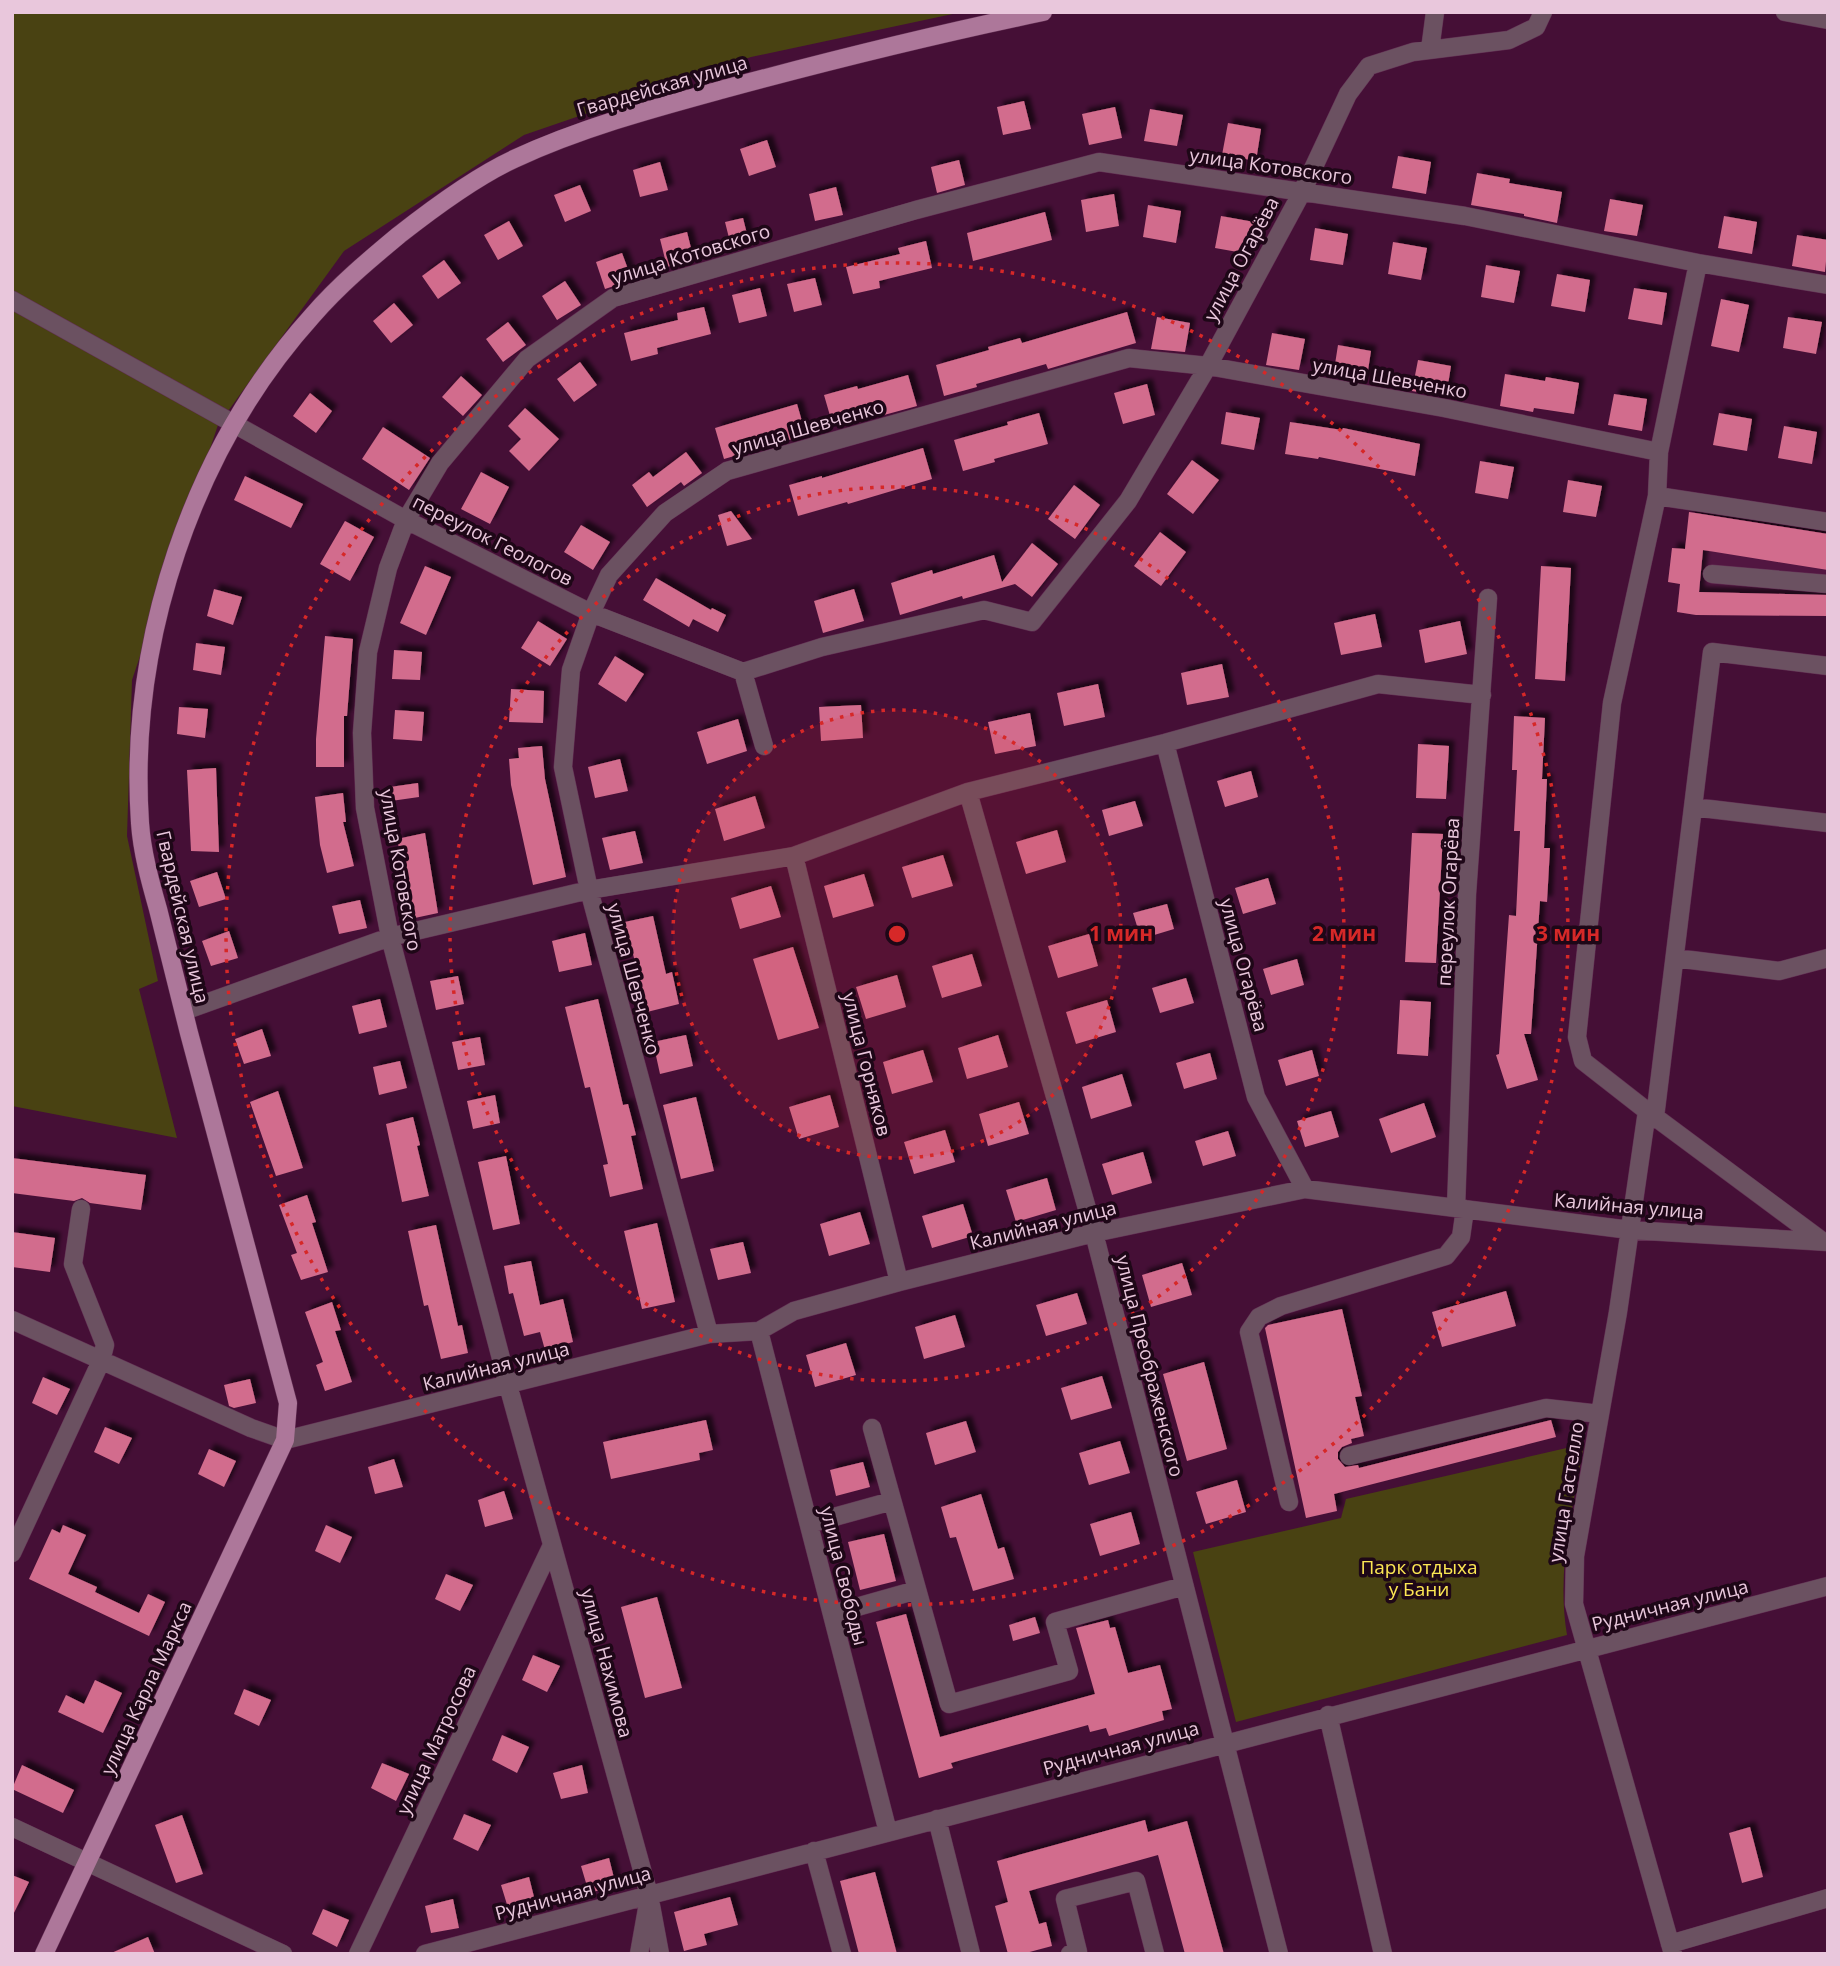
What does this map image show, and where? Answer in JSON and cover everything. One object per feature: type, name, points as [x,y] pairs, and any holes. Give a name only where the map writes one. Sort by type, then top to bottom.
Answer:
[{"type":"main road","name":"Гвардейская улица","points":[[285,1440],[288,1403],[149,877],[140,827],[139,759],[143,707],[156,625],[175,557],[199,492],[234,422],[312,315],[360,267],[429,211],[509,161],[614,120],[837,58],[1043,12]]},
{"type":"main road","name":"улица Карла Маркса","points":[[44,1954],[285,1440]]},
{"type":"street","points":[[1430,50],[1435,12]]},
{"type":"street","name":"улица Огарёва","points":[[743,672],[834,644],[984,610],[1032,622],[1128,501],[1208,366],[1302,192],[1348,94],[1369,66],[1413,52],[1509,40],[1536,27],[1543,12]]},
{"type":"street","points":[[1785,12],[1828,20]]},
{"type":"street","name":"улица Котовского","points":[[508,1385],[390,937],[365,808],[362,733],[368,652],[388,568],[406,520],[440,463],[527,359],[613,298],[916,210],[1098,162],[1465,216],[1698,263],[1828,285]]},
{"type":"street","points":[[1698,263],[1659,453],[1657,496],[1612,703],[1577,1037],[1583,1061],[1825,1242]]},
{"type":"street","name":"переулок Геологов","points":[[12,300],[406,520],[591,613],[743,672]]},
{"type":"street","name":"улица Шевченко","points":[[709,1334],[589,890],[563,767],[571,670],[591,613],[609,575],[665,513],[727,471],[1129,358],[1208,366],[1444,408],[1659,453]]},
{"type":"street","points":[[1657,496],[1828,522]]},
{"type":"street","points":[[1712,574],[1828,584]]},
{"type":"street","name":"переулок Огарёва","points":[[1289,1502],[1249,1332],[1259,1317],[1281,1306],[1446,1256],[1461,1237],[1467,894],[1488,598]]},
{"type":"street","name":"улица Гастелло","points":[[1671,1949],[1574,1604],[1575,1556],[1675,958],[1712,652],[1828,666]]},
{"type":"street","points":[[743,672],[764,746]]},
{"type":"street","points":[[184,1010],[390,937],[589,890],[794,856],[968,792],[1165,743],[1378,684],[1482,695]]},
{"type":"street","name":"улица Огарёва","points":[[1165,743],[1256,1097],[1305,1189]]},
{"type":"street","name":"улица Преображенского","points":[[968,792],[1094,1233],[1279,1954]]},
{"type":"street","points":[[1693,807],[1828,824]]},
{"type":"street","name":"улица Горняков","points":[[794,856],[899,1282]]},
{"type":"street","points":[[1675,958],[1779,971],[1828,958]]},
{"type":"street","name":"Калийная улица","points":[[285,1440],[709,1334],[759,1331],[794,1311],[1094,1233],[1305,1189],[1630,1230],[1825,1242]]},
{"type":"street","points":[[12,1553],[101,1361],[105,1345],[73,1264],[80,1209]]},
{"type":"street","points":[[12,1320],[251,1428],[285,1440]]},
{"type":"street","name":"улица Свободы","points":[[759,1331],[888,1832]]},
{"type":"street","name":"улица Нахимова","points":[[508,1385],[649,1895],[660,1954]]},
{"type":"street","points":[[1349,1456],[1546,1408],[1601,1408]]},
{"type":"street","points":[[872,1428],[949,1704],[1069,1671],[1055,1622],[1184,1586]]},
{"type":"street","points":[[809,1524],[892,1500]]},
{"type":"street","name":"улица Матросова","points":[[358,1954],[552,1545]]},
{"type":"street","name":"Рудничная улица","points":[[425,1954],[1828,1586]]},
{"type":"street","points":[[832,1614],[917,1590]]},
{"type":"street","points":[[1328,1715],[1383,1954]]},
{"type":"street","points":[[937,1819],[971,1954]]},
{"type":"street","points":[[12,1827],[283,1954]]},
{"type":"street","points":[[814,1851],[842,1954]]},
{"type":"street","points":[[1070,1954],[1078,1952],[1065,1899],[1136,1881],[1155,1954]]},
{"type":"street","points":[[639,1954],[649,1895]]},
{"type":"street","points":[[1671,1949],[1828,1898]]},
{"type":"shaded area","points":[[1690,512],[1828,534],[1828,616],[1696,615],[1677,612],[1680,584],[1668,582],[1672,548],[1685,549]]},
{"type":"green space","points":[[12,12],[962,12],[751,57],[524,135],[344,251],[218,425],[132,680],[127,836],[158,981],[139,989],[177,1138],[12,1106]]},
{"type":"green space","name":"Парк отдыха у Бани","points":[[1584,1444],[1565,1563],[1563,1587],[1567,1635],[1236,1722],[1193,1552],[1341,1518],[1346,1499]]},
{"type":"building","points":[[1024,101],[1031,129],[1003,135],[997,107]]},
{"type":"building","points":[[1115,107],[1122,138],[1089,145],[1082,114]]},
{"type":"building","points":[[1150,109],[1183,115],[1177,146],[1144,141]]},
{"type":"building","points":[[1228,123],[1261,129],[1256,161],[1222,155]]},
{"type":"building","points":[[767,140],[776,167],[749,176],[740,149]]},
{"type":"building","points":[[1398,156],[1431,162],[1426,194],[1392,188]]},
{"type":"building","points":[[959,160],[965,185],[937,193],[931,167]]},
{"type":"building","points":[[660,162],[668,190],[640,197],[633,170]]},
{"type":"building","points":[[1477,173],[1510,179],[1509,183],[1562,192],[1557,223],[1471,205]]},
{"type":"building","points":[[580,185],[591,211],[565,222],[554,195]]},
{"type":"building","points":[[836,187],[843,215],[815,221],[809,194]]},
{"type":"building","points":[[1114,194],[1119,226],[1086,232],[1081,200]]},
{"type":"building","points":[[1610,199],[1643,205],[1637,236],[1604,231]]},
{"type":"building","points":[[1148,205],[1181,211],[1176,243],[1143,237]]},
{"type":"building","points":[[1045,212],[1052,240],[973,261],[967,233]]},
{"type":"building","points":[[1221,216],[1254,222],[1249,254],[1215,248]]},
{"type":"building","points":[[1724,216],[1757,222],[1752,254],[1718,248]]},
{"type":"building","points":[[743,218],[750,246],[732,250],[725,222]]},
{"type":"building","points":[[509,221],[523,246],[498,260],[484,235]]},
{"type":"building","points":[[1315,228],[1348,234],[1343,265],[1310,260]]},
{"type":"building","points":[[687,232],[694,260],[667,267],[660,239]]},
{"type":"building","points":[[1797,235],[1828,240],[1825,272],[1792,266]]},
{"type":"building","points":[[926,241],[932,268],[879,281],[880,288],[853,294],[846,267],[900,254],[898,248]]},
{"type":"building","points":[[1393,242],[1427,248],[1421,280],[1388,274]]},
{"type":"building","points":[[622,253],[632,280],[605,289],[596,262]]},
{"type":"building","points":[[444,260],[461,283],[438,299],[422,276]]},
{"type":"building","points":[[1486,265],[1520,271],[1514,303],[1481,297]]},
{"type":"building","points":[[1557,274],[1590,280],[1585,312],[1551,306]]},
{"type":"building","points":[[815,278],[822,305],[794,312],[787,284]]},
{"type":"building","points":[[565,281],[581,305],[557,320],[542,296]]},
{"type":"building","points":[[760,288],[767,316],[739,323],[732,295]]},
{"type":"building","points":[[1634,288],[1667,293],[1662,325],[1628,319]]},
{"type":"building","points":[[1721,299],[1749,305],[1739,352],[1711,346]]},
{"type":"building","points":[[394,303],[413,325],[391,343],[373,321]]},
{"type":"building","points":[[704,307],[711,334],[657,348],[658,354],[631,361],[624,333],[678,320],[677,313]]},
{"type":"building","points":[[1127,312],[1136,343],[1048,369],[1046,364],[944,396],[936,365],[1020,338],[1022,343]]},
{"type":"building","points":[[1157,317],[1190,323],[1185,352],[1151,349]]},
{"type":"building","points":[[1788,317],[1822,322],[1816,354],[1783,348]]},
{"type":"building","points":[[508,322],[526,345],[503,362],[486,339]]},
{"type":"building","points":[[1272,333],[1305,339],[1299,370],[1266,365]]},
{"type":"building","points":[[1338,345],[1371,351],[1366,383],[1333,377]]},
{"type":"building","points":[[1418,360],[1451,366],[1446,397],[1412,391]]},
{"type":"building","points":[[580,362],[597,385],[574,402],[557,379]]},
{"type":"building","points":[[1505,374],[1545,381],[1546,377],[1579,383],[1574,414],[1534,408],[1533,412],[1500,406]]},
{"type":"building","points":[[908,375],[917,406],[833,426],[824,395]]},
{"type":"building","points":[[461,376],[482,395],[463,416],[442,397]]},
{"type":"building","points":[[1147,384],[1155,415],[1123,424],[1114,393]]},
{"type":"building","points":[[310,393],[332,411],[316,433],[293,416]]},
{"type":"building","points":[[1614,394],[1647,399],[1642,431],[1608,425]]},
{"type":"building","points":[[797,404],[806,435],[724,459],[715,428]]},
{"type":"building","points":[[525,408],[559,439],[529,471],[509,451],[521,439],[508,426]]},
{"type":"building","points":[[1226,412],[1260,418],[1254,450],[1221,444]]},
{"type":"building","points":[[1039,413],[1048,444],[963,471],[954,440]]},
{"type":"building","points":[[1719,413],[1752,419],[1747,451],[1713,445]]},
{"type":"building","points":[[1290,422],[1343,428],[1420,444],[1415,476],[1319,457],[1285,454]]},
{"type":"building","points":[[1784,426],[1817,432],[1812,464],[1778,458]]},
{"type":"building","points":[[383,427],[430,458],[409,490],[362,459]]},
{"type":"building","points":[[923,448],[932,479],[798,516],[789,485]]},
{"type":"building","points":[[686,452],[702,473],[684,486],[681,482],[647,507],[632,485],[649,472],[653,477]]},
{"type":"building","points":[[1192,460],[1219,480],[1193,514],[1167,494]]},
{"type":"building","points":[[1480,461],[1514,467],[1508,499],[1475,493]]},
{"type":"building","points":[[481,472],[509,487],[490,524],[461,509]]},
{"type":"building","points":[[245,476],[303,504],[291,528],[234,500]]},
{"type":"building","points":[[1568,480],[1602,486],[1596,517],[1563,512]]},
{"type":"building","points":[[1074,485],[1100,505],[1075,539],[1048,519]]},
{"type":"building","points":[[731,511],[752,539],[727,546],[718,515]]},
{"type":"building","points":[[1689,512],[1828,534],[1828,570],[1703,550],[1699,592],[1828,595],[1828,616],[1696,615],[1677,612],[1680,584],[1668,582],[1672,548],[1685,549]]},
{"type":"building","points":[[345,521],[374,537],[350,581],[320,564]]},
{"type":"building","points":[[581,525],[610,542],[593,570],[564,552]]},
{"type":"building","points":[[1160,532],[1186,552],[1161,586],[1134,566]]},
{"type":"building","points":[[1032,543],[1058,564],[1032,597],[1015,584],[963,599],[962,596],[900,615],[891,583],[932,570],[933,574],[994,555],[1002,582]]},
{"type":"building","points":[[425,566],[451,577],[426,635],[400,623]]},
{"type":"building","points":[[1541,566],[1571,568],[1565,681],[1535,679]]},
{"type":"building","points":[[656,578],[711,610],[712,608],[726,615],[718,632],[693,619],[689,627],[643,600]]},
{"type":"building","points":[[214,589],[242,597],[233,625],[207,616]]},
{"type":"building","points":[[854,589],[864,621],[823,633],[814,601]]},
{"type":"building","points":[[1375,614],[1382,647],[1341,655],[1334,623]]},
{"type":"building","points":[[538,621],[567,639],[550,666],[521,648]]},
{"type":"building","points":[[1460,621],[1467,654],[1425,663],[1419,630]]},
{"type":"building","points":[[325,636],[353,639],[347,716],[344,716],[344,767],[316,767]]},
{"type":"building","points":[[196,643],[225,647],[221,675],[193,670]]},
{"type":"building","points":[[394,650],[422,652],[420,680],[392,679]]},
{"type":"building","points":[[615,656],[644,674],[626,702],[598,684]]},
{"type":"building","points":[[1222,664],[1229,697],[1187,705],[1181,673]]},
{"type":"building","points":[[1098,684],[1105,717],[1064,726],[1057,693]]},
{"type":"building","points":[[511,689],[544,691],[543,723],[509,722]]},
{"type":"building","points":[[861,705],[863,738],[821,741],[819,707]]},
{"type":"building","points":[[179,707],[208,709],[205,738],[177,734]]},
{"type":"building","points":[[395,710],[424,712],[422,741],[393,739]]},
{"type":"building","points":[[1030,713],[1036,746],[995,754],[988,722]]},
{"type":"building","points":[[1514,716],[1545,718],[1542,779],[1547,779],[1544,848],[1550,848],[1547,902],[1540,901],[1531,1034],[1524,1034],[1538,1080],[1507,1089],[1496,1055],[1499,1054],[1509,915],[1516,916],[1520,831],[1514,831],[1517,770],[1512,770]]},
{"type":"building","points":[[738,719],[747,751],[707,764],[697,732]]},
{"type":"building","points":[[1418,744],[1449,746],[1446,799],[1416,798]]},
{"type":"building","points":[[542,746],[545,779],[566,877],[533,885],[511,785],[509,759],[519,758],[518,748]]},
{"type":"building","points":[[620,759],[628,791],[595,798],[588,767]]},
{"type":"building","points":[[216,768],[219,852],[191,851],[187,770]]},
{"type":"building","points":[[1251,771],[1258,797],[1225,807],[1217,781]]},
{"type":"building","points":[[418,783],[419,797],[391,801],[390,787]]},
{"type":"building","points":[[343,793],[346,822],[343,822],[354,866],[327,873],[320,845],[315,797]]},
{"type":"building","points":[[755,796],[765,828],[724,841],[715,809]]},
{"type":"building","points":[[1135,801],[1143,826],[1109,836],[1102,810]]},
{"type":"building","points":[[1057,830],[1066,862],[1026,874],[1016,842]]},
{"type":"building","points":[[635,831],[643,863],[610,870],[602,838]]},
{"type":"building","points":[[425,833],[438,913],[410,919],[405,891],[408,891],[397,839]]},
{"type":"building","points":[[1412,833],[1443,834],[1436,963],[1405,962]]},
{"type":"building","points":[[943,855],[953,886],[912,898],[902,867]]},
{"type":"building","points":[[217,872],[226,899],[199,907],[190,881]]},
{"type":"building","points":[[864,874],[874,906],[833,918],[824,886]]},
{"type":"building","points":[[1268,878],[1276,904],[1243,914],[1235,888]]},
{"type":"building","points":[[771,886],[781,917],[740,929],[731,898]]},
{"type":"building","points":[[360,900],[367,928],[339,934],[332,906]]},
{"type":"building","points":[[1167,904],[1174,929],[1141,939],[1133,913]]},
{"type":"building","points":[[653,916],[666,974],[672,972],[679,1004],[647,1012],[633,954],[627,955],[620,923]]},
{"type":"building","points":[[229,931],[238,958],[211,966],[202,941]]},
{"type":"building","points":[[585,933],[592,965],[559,972],[552,941]]},
{"type":"building","points":[[1089,934],[1098,966],[1058,978],[1048,946]]},
{"type":"building","points":[[793,947],[819,1028],[778,1040],[753,959]]},
{"type":"building","points":[[972,954],[982,986],[942,998],[932,966]]},
{"type":"building","points":[[1297,959],[1304,985],[1271,995],[1263,969]]},
{"type":"building","points":[[897,975],[906,1007],[866,1019],[856,987]]},
{"type":"building","points":[[458,976],[464,1004],[436,1010],[430,981]]},
{"type":"building","points":[[1186,978],[1194,1003],[1160,1013],[1152,988]]},
{"type":"building","points":[[380,999],[387,1027],[359,1034],[352,1006]]},
{"type":"building","points":[[598,999],[623,1105],[628,1104],[636,1135],[631,1136],[643,1189],[610,1197],[603,1165],[608,1164],[590,1087],[585,1088],[565,1007]]},
{"type":"building","points":[[1107,1000],[1116,1032],[1076,1044],[1066,1012]]},
{"type":"building","points":[[1400,1000],[1431,1002],[1428,1056],[1397,1054]]},
{"type":"building","points":[[262,1029],[271,1056],[244,1064],[235,1039]]},
{"type":"building","points":[[686,1035],[693,1066],[660,1074],[653,1042]]},
{"type":"building","points":[[998,1035],[1008,1067],[967,1079],[958,1048]]},
{"type":"building","points":[[480,1037],[485,1065],[458,1070],[452,1042]]},
{"type":"building","points":[[923,1050],[933,1082],[892,1094],[883,1062]]},
{"type":"building","points":[[1312,1050],[1319,1076],[1286,1086],[1278,1060]]},
{"type":"building","points":[[1210,1053],[1217,1079],[1184,1089],[1176,1063]]},
{"type":"building","points":[[400,1061],[407,1088],[379,1095],[373,1067]]},
{"type":"building","points":[[1122,1074],[1132,1106],[1091,1119],[1082,1087]]},
{"type":"building","points":[[278,1091],[303,1168],[276,1176],[250,1102]]},
{"type":"building","points":[[495,1095],[500,1123],[473,1129],[467,1101]]},
{"type":"building","points":[[830,1095],[839,1127],[799,1139],[789,1107]]},
{"type":"building","points":[[696,1097],[714,1171],[681,1179],[663,1105]]},
{"type":"building","points":[[1019,1102],[1029,1134],[988,1146],[979,1114]]},
{"type":"building","points":[[1424,1103],[1436,1137],[1391,1153],[1379,1119]]},
{"type":"building","points":[[1331,1111],[1339,1137],[1305,1147],[1297,1121]]},
{"type":"building","points":[[413,1117],[429,1196],[402,1202],[386,1124]]},
{"type":"building","points":[[945,1130],[955,1162],[914,1174],[904,1142]]},
{"type":"building","points":[[1228,1131],[1236,1156],[1203,1166],[1195,1141]]},
{"type":"building","points":[[1143,1152],[1152,1183],[1112,1195],[1102,1164]]},
{"type":"building","points":[[506,1156],[520,1224],[493,1230],[478,1162]]},
{"type":"building","points":[[12,1158],[146,1175],[141,1210],[90,1203],[82,1198],[74,1201],[12,1193]]},
{"type":"building","points":[[1047,1178],[1056,1210],[1016,1222],[1006,1190]]},
{"type":"building","points":[[307,1195],[316,1222],[312,1223],[328,1272],[301,1280],[291,1255],[297,1253],[279,1205]]},
{"type":"building","points":[[963,1204],[973,1236],[932,1248],[922,1216]]},
{"type":"building","points":[[860,1212],[870,1244],[829,1256],[820,1224]]},
{"type":"building","points":[[657,1223],[675,1302],[642,1309],[624,1231]]},
{"type":"building","points":[[436,1225],[458,1326],[462,1325],[468,1353],[441,1359],[428,1305],[424,1306],[408,1231]]},
{"type":"building","points":[[12,1232],[55,1238],[50,1272],[12,1267]]},
{"type":"building","points":[[743,1242],[751,1273],[718,1280],[710,1249]]},
{"type":"building","points":[[531,1261],[540,1305],[563,1299],[573,1342],[545,1350],[540,1332],[524,1336],[513,1293],[509,1294],[504,1266]]},
{"type":"building","points":[[1182,1263],[1192,1295],[1151,1307],[1142,1275]]},
{"type":"building","points":[[1506,1291],[1516,1326],[1442,1347],[1432,1312]]},
{"type":"building","points":[[1077,1293],[1087,1324],[1046,1336],[1036,1305]]},
{"type":"building","points":[[332,1302],[341,1330],[335,1331],[352,1382],[325,1391],[316,1365],[323,1362],[305,1312]]},
{"type":"building","points":[[1342,1309],[1362,1396],[1355,1397],[1364,1436],[1351,1439],[1352,1443],[1338,1452],[1338,1459],[1345,1467],[1358,1465],[1359,1468],[1551,1420],[1556,1437],[1334,1494],[1337,1511],[1306,1518],[1265,1328],[1268,1325]]},
{"type":"building","points":[[955,1315],[965,1347],[924,1359],[915,1327]]},
{"type":"building","points":[[846,1343],[856,1375],[815,1387],[806,1355]]},
{"type":"building","points":[[1204,1362],[1227,1449],[1187,1461],[1163,1374]]},
{"type":"building","points":[[1102,1376],[1112,1408],[1071,1420],[1061,1388]]},
{"type":"building","points":[[43,1377],[70,1389],[57,1415],[32,1403]]},
{"type":"building","points":[[250,1379],[256,1403],[234,1408],[229,1406],[224,1385]]},
{"type":"building","points":[[706,1420],[713,1450],[699,1453],[700,1460],[611,1479],[603,1442]]},
{"type":"building","points":[[966,1421],[976,1452],[935,1465],[926,1433]]},
{"type":"building","points":[[105,1427],[132,1438],[119,1464],[94,1452]]},
{"type":"building","points":[[1120,1441],[1130,1473],[1089,1485],[1079,1453]]},
{"type":"building","points":[[209,1449],[236,1461],[224,1487],[198,1474]]},
{"type":"building","points":[[394,1459],[403,1487],[375,1494],[368,1467]]},
{"type":"building","points":[[863,1462],[870,1487],[836,1496],[830,1470]]},
{"type":"building","points":[[1237,1480],[1246,1512],[1206,1524],[1196,1492]]},
{"type":"building","points":[[504,1491],[513,1519],[485,1527],[478,1500]]},
{"type":"building","points":[[981,1494],[998,1549],[1004,1547],[1014,1579],[973,1591],[956,1537],[950,1538],[941,1507]]},
{"type":"building","points":[[1131,1512],[1140,1544],[1100,1556],[1090,1524]]},
{"type":"building","points":[[63,1525],[86,1535],[68,1574],[97,1587],[95,1592],[139,1613],[148,1594],[165,1602],[149,1636],[29,1579],[52,1529],[60,1533]]},
{"type":"building","points":[[326,1525],[352,1537],[340,1563],[315,1551]]},
{"type":"building","points":[[884,1534],[896,1581],[860,1590],[848,1542]]},
{"type":"building","points":[[446,1574],[473,1585],[460,1611],[435,1599]]},
{"type":"building","points":[[657,1597],[682,1688],[645,1698],[621,1607]]},
{"type":"building","points":[[906,1614],[940,1737],[1095,1694],[1076,1628],[1108,1620],[1110,1628],[1115,1627],[1128,1673],[1160,1665],[1172,1709],[1162,1711],[1164,1720],[1109,1736],[1106,1728],[1090,1732],[1088,1725],[951,1763],[953,1768],[919,1778],[876,1622]]},
{"type":"building","points":[[1035,1617],[1040,1633],[1013,1641],[1009,1625]]},
{"type":"building","points":[[533,1655],[560,1666],[547,1692],[522,1680]]},
{"type":"building","points":[[95,1680],[122,1693],[103,1733],[58,1712],[66,1695],[84,1704]]},
{"type":"building","points":[[244,1689],[271,1700],[259,1726],[234,1714]]},
{"type":"building","points":[[502,1735],[529,1747],[517,1773],[492,1760]]},
{"type":"building","points":[[382,1763],[409,1774],[396,1801],[371,1788]]},
{"type":"building","points":[[22,1765],[74,1790],[63,1813],[12,1789]]},
{"type":"building","points":[[582,1765],[588,1793],[561,1799],[553,1773]]},
{"type":"building","points":[[464,1814],[491,1825],[478,1851],[453,1839]]},
{"type":"building","points":[[182,1815],[203,1874],[176,1883],[155,1825]]},
{"type":"building","points":[[1145,1820],[1148,1832],[1187,1821],[1224,1954],[1185,1954],[1158,1855],[1029,1891],[1039,1924],[1046,1922],[1052,1946],[1022,1954],[1008,1954],[995,1906],[1008,1902],[997,1861]]},
{"type":"building","points":[[1750,1827],[1763,1877],[1742,1883],[1729,1833]]},
{"type":"building","points":[[609,1858],[616,1886],[589,1893],[581,1866]]},
{"type":"building","points":[[875,1872],[897,1954],[859,1954],[840,1881]]},
{"type":"building","points":[[12,1875],[29,1882],[12,1917]]},
{"type":"building","points":[[529,1877],[536,1905],[509,1911],[501,1885]]},
{"type":"building","points":[[730,1897],[738,1925],[704,1934],[707,1945],[684,1951],[674,1912]]},
{"type":"building","points":[[453,1899],[459,1928],[431,1933],[425,1906]]},
{"type":"building","points":[[323,1909],[349,1920],[337,1947],[312,1934]]},
{"type":"building","points":[[148,1937],[155,1954],[109,1954]]}]
